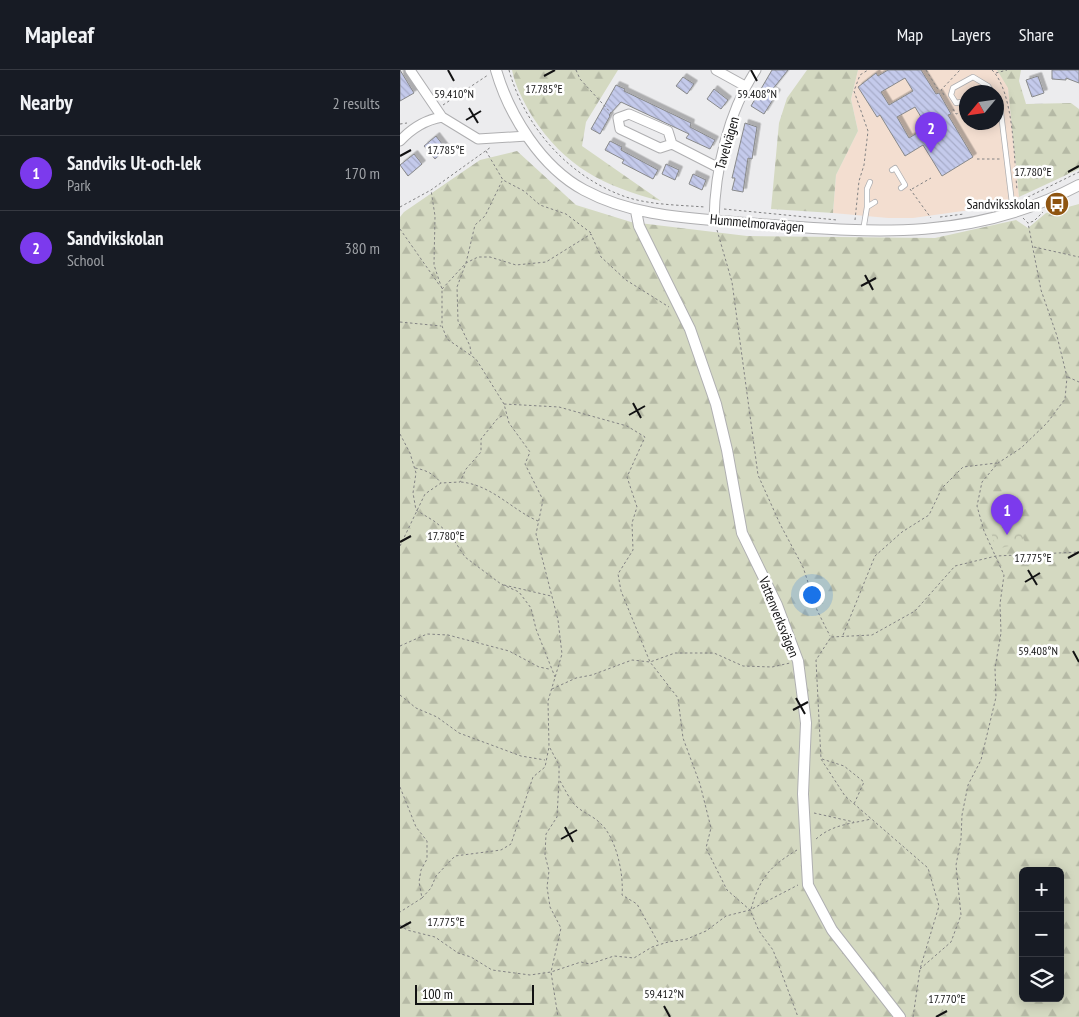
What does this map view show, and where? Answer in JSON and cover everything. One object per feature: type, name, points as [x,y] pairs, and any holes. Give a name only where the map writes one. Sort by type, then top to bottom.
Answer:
[{"type":"street","points":[[410,70],[439,114],[478,139],[528,136]]},
{"type":"street","name":"Hummelmoravägen","points":[[496,70],[512,110],[528,136],[555,168],[582,189],[611,203],[636,211],[714,220],[864,227],[906,231],[953,227],[1056,197],[1079,185]]},
{"type":"street","points":[[716,70],[745,86]]},
{"type":"street","name":"Tavelvägen","points":[[714,220],[719,168],[745,86],[756,70]]},
{"type":"street","points":[[400,142],[410,130],[439,114]]},
{"type":"street","points":[[672,144],[668,131],[629,114],[618,118],[620,128],[660,148],[672,144],[719,168]]},
{"type":"street","name":"Vattenverksvägen","points":[[636,211],[639,226],[681,309],[716,404],[728,450],[742,533],[777,605],[798,661],[806,722],[804,811],[808,885],[832,930],[900,1017]]},
{"type":"lane","points":[[959,103],[956,103],[951,95],[953,88],[973,77],[986,85]]},
{"type":"lane","points":[[1003,130],[1015,208]]},
{"type":"lane","points":[[892,170],[895,168],[903,186]]},
{"type":"lane","points":[[864,227],[867,189],[870,182]]},
{"type":"lane","points":[[867,207],[875,202]]},
{"type":"path","points":[[439,114],[488,75],[487,70]]},
{"type":"path","points":[[509,70],[522,104],[546,142],[587,177],[626,197],[661,204],[838,220]]},
{"type":"path","points":[[576,70],[580,79],[602,105],[618,118]]},
{"type":"path","points":[[864,227],[855,221],[859,181],[864,165],[868,131],[854,91],[860,75],[868,70]]},
{"type":"path","points":[[926,70],[937,88],[941,90]]},
{"type":"path","points":[[992,70],[996,73],[1004,89],[1008,104],[1018,191]]},
{"type":"path","points":[[996,73],[1007,70]]},
{"type":"path","points":[[400,124],[408,122]]},
{"type":"path","points":[[400,207],[431,190],[486,151],[499,139]]},
{"type":"path","points":[[486,151],[503,180],[524,191],[540,205],[566,214],[591,234],[601,257],[626,280],[675,311],[681,309]]},
{"type":"path","points":[[977,159],[1006,159]]},
{"type":"path","points":[[1027,197],[1079,172]]},
{"type":"path","points":[[911,189],[932,178]]},
{"type":"path","points":[[471,354],[470,346],[458,321],[457,286],[466,263],[475,225],[485,216],[503,180]]},
{"type":"path","points":[[903,186],[911,189],[932,218],[922,220]]},
{"type":"path","points":[[400,912],[422,898],[432,888],[436,876],[455,856],[501,850],[512,844],[533,777],[545,767],[549,747],[548,701],[562,654],[558,620],[536,534],[543,500],[525,464],[530,452],[505,414],[504,404],[487,374],[471,354],[447,339],[442,326],[442,289],[434,265],[435,216],[431,190]]},
{"type":"path","points":[[920,969],[951,942],[961,915],[956,865],[961,839],[962,816],[968,785],[981,760],[996,697],[995,668],[1001,633],[1000,604],[1004,576],[984,531],[978,506],[982,482],[998,463],[1021,448],[1047,424],[1064,399],[1067,377],[1058,336],[1041,290],[1028,224],[1015,208],[975,212]]},
{"type":"path","points":[[1028,224],[1043,212]]},
{"type":"path","points":[[940,217],[966,214]]},
{"type":"path","points":[[714,220],[732,282],[758,475],[780,524],[803,567],[817,610],[830,637]]},
{"type":"path","points":[[400,229],[442,289]]},
{"type":"path","points":[[442,289],[466,263],[478,257],[490,257],[516,265],[546,262],[591,234]]},
{"type":"path","points":[[1034,247],[1079,257]]},
{"type":"path","points":[[400,322],[442,326]]},
{"type":"path","points":[[1067,377],[1079,382]]},
{"type":"path","points":[[504,404],[559,407],[627,426],[645,437],[627,476],[638,507],[632,523],[632,550],[618,574],[621,591],[650,662],[678,698],[682,738],[700,784],[711,828],[706,848],[727,890],[750,910],[759,931],[773,950],[798,1017]]},
{"type":"path","points":[[460,482],[466,469],[481,452],[481,439],[498,418],[505,414]]},
{"type":"path","points":[[400,434],[415,468],[414,492],[416,510]]},
{"type":"path","points":[[843,635],[875,556],[902,532],[929,515],[942,488],[964,467],[998,463]]},
{"type":"path","points":[[415,468],[426,470],[436,476],[442,483]]},
{"type":"path","points":[[400,546],[425,494],[442,483],[460,482],[499,495],[528,517],[538,521]]},
{"type":"path","points":[[416,510],[450,534],[465,557],[502,584],[519,592],[530,608],[550,669],[555,678]]},
{"type":"path","points":[[913,1017],[920,969],[939,906],[928,868],[845,796],[821,759],[816,660],[830,637],[872,635],[915,611],[956,566],[996,556],[1079,552]]},
{"type":"path","points":[[502,584],[552,596]]},
{"type":"path","points":[[400,646],[427,634],[448,635],[509,651],[539,667],[550,669]]},
{"type":"path","points":[[551,689],[576,678],[592,675],[632,660],[650,662],[675,653],[714,653],[743,666],[772,667],[798,661]]},
{"type":"path","points":[[400,695],[416,708],[437,717],[459,733],[521,756],[546,760]]},
{"type":"path","points":[[549,747],[559,765],[557,816],[546,834],[545,855],[549,871],[547,887],[550,907],[561,928],[551,972],[558,1017]]},
{"type":"path","points":[[821,759],[844,766],[864,782],[854,804]]},
{"type":"path","points":[[559,780],[577,808],[602,824],[615,842],[616,859],[624,878],[622,894],[637,904],[660,944]]},
{"type":"path","points":[[400,787],[407,800],[416,826],[427,841],[427,859],[421,870],[419,882],[422,898]]},
{"type":"path","points":[[804,811],[857,822]]},
{"type":"path","points":[[750,910],[757,886],[765,874],[787,856],[805,846],[825,831],[843,824],[871,819]]},
{"type":"path","points":[[400,925],[412,932],[435,937],[458,953],[472,957],[492,970],[530,975],[551,972],[581,962],[590,964],[614,956],[634,958],[660,944],[687,939],[706,931],[726,916],[750,910],[808,880]]},
{"type":"shaded area","points":[[858,70],[997,70],[1008,87],[1019,197],[970,210],[913,218],[888,218],[833,213],[836,175],[858,131],[851,99]]},
{"type":"green space","points":[[512,70],[618,70],[586,122],[582,146],[661,201],[621,189],[603,181],[587,172],[558,149],[532,116],[523,100]]},
{"type":"green space","points":[[807,70],[858,70],[851,99],[858,131],[836,175],[833,213],[771,209],[779,123],[787,98]]},
{"type":"green space","points":[[997,70],[1021,70],[1019,81],[1026,104],[1071,103],[1079,109],[1079,169],[1019,197],[1008,88]]},
{"type":"green space","points":[[517,151],[576,205],[631,222],[747,236],[935,238],[1016,220],[1028,228],[1046,213],[1079,204],[1079,1017],[400,1017],[400,217],[404,212],[480,160]]},
{"type":"green space","points":[[1004,517],[1017,525],[1025,542],[997,549],[989,527]]},
{"type":"building","points":[[400,70],[414,93],[400,101]]},
{"type":"building","points":[[772,70],[788,70],[772,90],[777,93],[764,114],[751,106]]},
{"type":"building","points":[[888,70],[921,70],[936,94],[939,93],[951,114],[948,115],[973,157],[942,176],[923,145],[905,156],[880,115],[877,117],[858,87],[876,73],[878,76]],"holes":[[[905,78],[913,91],[889,105],[881,92]],[[915,107],[927,127],[909,138],[897,117]]]},
{"type":"building","points":[[1052,70],[1079,70],[1079,83],[1066,78],[1066,80],[1052,79]]},
{"type":"building","points":[[1038,76],[1044,93],[1032,97],[1026,80]]},
{"type":"building","points":[[683,77],[694,84],[687,94],[676,86]]},
{"type":"building","points":[[616,85],[625,89],[624,91],[691,123],[690,127],[715,140],[710,149],[686,138],[689,134],[621,102],[609,115],[600,134],[591,129]]},
{"type":"building","points":[[714,89],[728,100],[721,109],[707,99]]},
{"type":"building","points":[[745,123],[757,127],[752,159],[748,158],[743,192],[732,190],[735,178],[732,178]]},
{"type":"building","points":[[436,136],[446,149],[435,159],[424,146]]},
{"type":"building","points":[[610,141],[622,147],[621,150],[658,170],[653,179],[622,163],[624,160],[605,150]]},
{"type":"building","points":[[414,154],[422,164],[408,176],[400,165]]},
{"type":"building","points":[[666,164],[679,170],[675,180],[662,174]]},
{"type":"building","points":[[693,174],[706,180],[702,190],[689,184]]},
{"type":"place","name":"Sandvikskolan","points":[[931,153]]},
{"type":"place","name":"Sandviksskolan","points":[[1057,204]]},
{"type":"place","name":"Sandviks Ut-och-lek","points":[[1007,535]]}]
